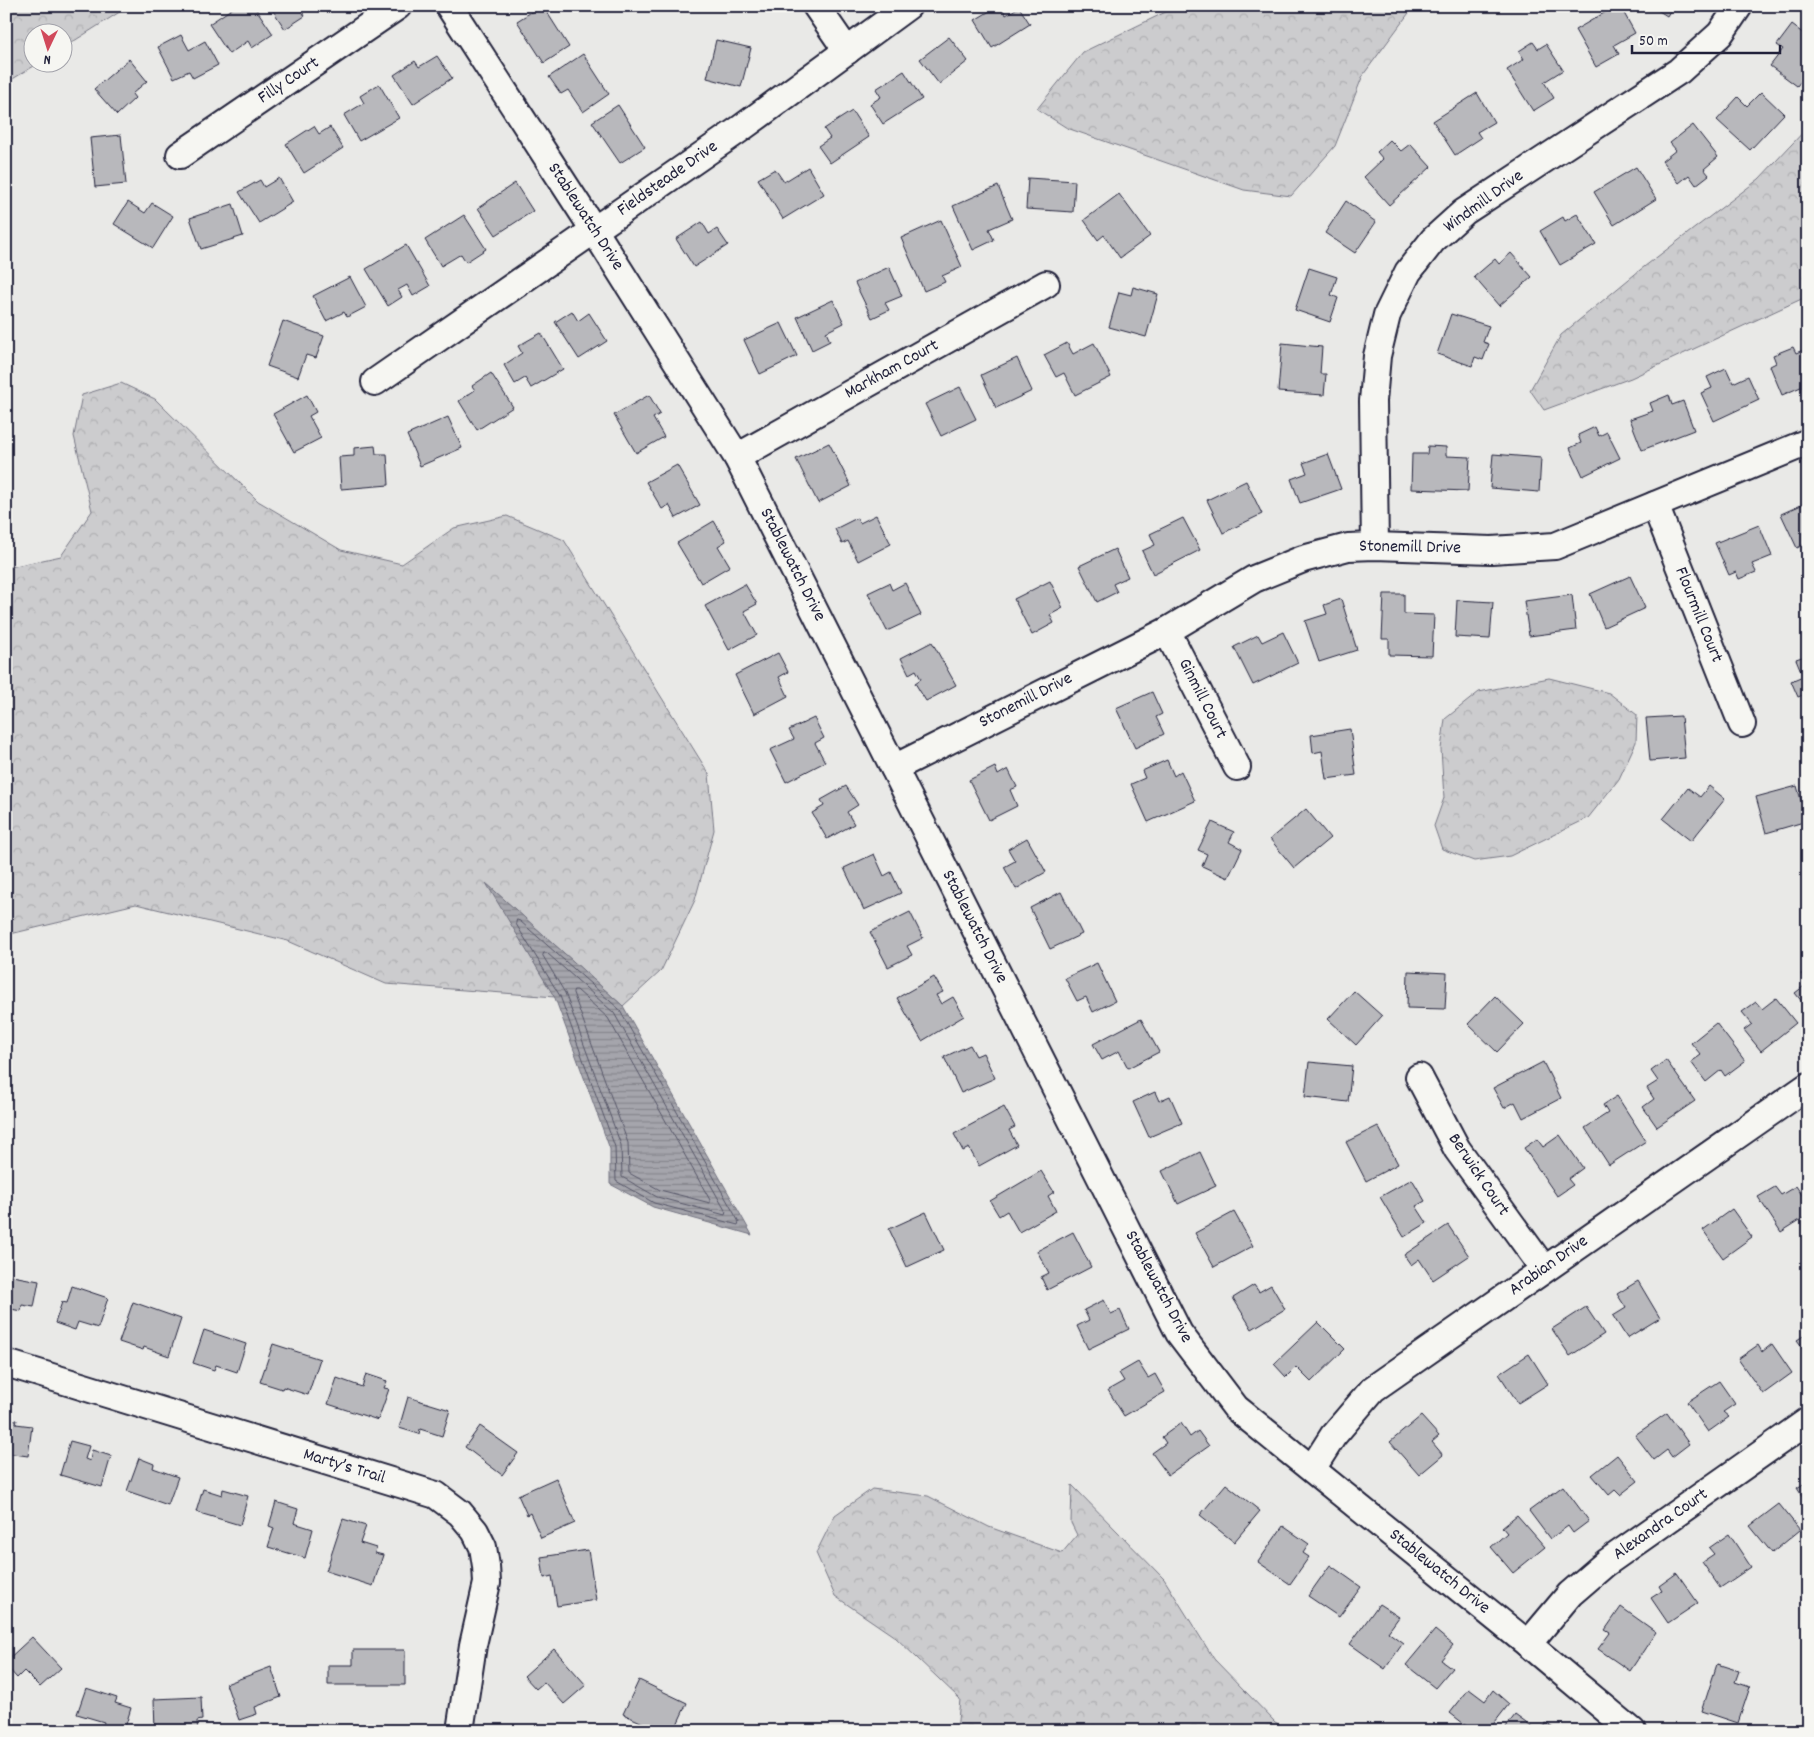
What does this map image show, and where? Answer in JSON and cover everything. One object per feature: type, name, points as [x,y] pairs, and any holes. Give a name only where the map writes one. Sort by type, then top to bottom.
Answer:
[{"type":"street","name":"Filly Court","points":[[180,155],[398,6]]},
{"type":"street","name":"Stablewatch Drive","points":[[449,6],[738,456],[1178,1333],[1236,1408],[1528,1644],[1632,1731]]},
{"type":"street","points":[[816,6],[847,51]]},
{"type":"street","name":"Fieldsteade Drive","points":[[376,382],[740,129],[908,6]]},
{"type":"street","name":"Windmill Drive","points":[[1375,546],[1373,400],[1378,356],[1387,315],[1408,272],[1433,240],[1464,212],[1679,71],[1720,34],[1739,6]]},
{"type":"street","name":"Markham Court","points":[[738,456],[1046,284]]},
{"type":"street","name":"Stonemill Drive","points":[[894,768],[1167,630],[1254,579],[1303,559],[1348,547],[1375,546],[1491,550],[1555,546],[1808,442]]},
{"type":"street","name":"Flourmill Court","points":[[1655,505],[1742,724]]},
{"type":"street","name":"Ginmill Court","points":[[1167,630],[1237,767]]},
{"type":"street","name":"Berwick Court","points":[[1419,1077],[1457,1149],[1544,1269]]},
{"type":"street","name":"Arabian Drive","points":[[1312,1469],[1333,1436],[1373,1389],[1808,1086]]},
{"type":"street","name":"Marty’s Trail","points":[[6,1362],[436,1496],[460,1513],[475,1531],[483,1547],[488,1584],[474,1645],[460,1731]]},
{"type":"street","name":"Alexandra Court","points":[[1528,1644],[1570,1594],[1606,1563],[1808,1421]]},
{"type":"green space","points":[[6,6],[129,6],[72,42],[72,22],[22,22],[22,72],[24,72],[6,83]]},
{"type":"green space","points":[[1178,6],[1414,6],[1363,75],[1335,146],[1291,196],[1244,190],[1067,128],[1037,109],[1083,52]]},
{"type":"green space","points":[[1808,127],[1808,296],[1631,378],[1544,410],[1530,390],[1561,335],[1640,270],[1759,179]]},
{"type":"green space","points":[[121,383],[155,399],[258,501],[341,550],[402,564],[454,528],[507,516],[564,540],[709,774],[714,830],[695,900],[661,971],[623,1006],[488,885],[555,997],[386,984],[288,941],[136,904],[6,935],[6,568],[61,556],[92,511],[74,436],[82,395]]},
{"type":"green space","points":[[1549,678],[1609,693],[1637,715],[1636,742],[1619,779],[1588,818],[1510,856],[1474,861],[1442,849],[1434,826],[1444,798],[1441,749],[1445,719],[1479,692]]},
{"type":"green space","points":[[1072,1485],[1164,1579],[1214,1659],[1275,1722],[1291,1731],[957,1731],[960,1699],[895,1637],[835,1596],[816,1553],[835,1515],[872,1489],[928,1496],[989,1527],[1062,1553],[1077,1535],[1071,1523]]},
{"type":"water","points":[[486,883],[623,1006],[752,1235],[653,1207],[610,1184],[610,1149],[555,998]]},
{"type":"building","points":[[236,6],[254,6],[273,34],[252,48],[248,41],[229,54],[209,24]]},
{"type":"building","points":[[270,6],[301,6],[299,7],[305,16],[285,29]]},
{"type":"building","points":[[543,6],[569,47],[544,63],[517,21]]},
{"type":"building","points":[[1001,6],[1006,15],[1019,7],[1030,24],[992,48],[975,20]]},
{"type":"building","points":[[1616,6],[1620,6],[1635,33],[1614,45],[1619,54],[1596,67],[1575,30]]},
{"type":"building","points":[[1651,6],[1673,6],[1667,16]]},
{"type":"building","points":[[1792,25],[1808,37],[1808,72],[1797,86],[1770,66],[1783,49],[1777,45]]},
{"type":"building","points":[[181,35],[189,50],[205,41],[218,65],[193,78],[189,71],[174,78],[158,47]]},
{"type":"building","points":[[949,37],[968,61],[939,84],[920,59]]},
{"type":"building","points":[[716,40],[751,48],[741,87],[707,78]]},
{"type":"building","points":[[1533,42],[1538,49],[1546,44],[1563,70],[1544,82],[1554,98],[1533,111],[1507,70],[1524,59],[1519,51]]},
{"type":"building","points":[[583,54],[609,94],[583,112],[568,90],[561,94],[549,77]]},
{"type":"building","points":[[437,56],[452,78],[413,104],[394,75],[415,61],[419,67]]},
{"type":"building","points":[[129,59],[147,81],[132,94],[135,98],[117,115],[94,89]]},
{"type":"building","points":[[904,71],[922,99],[883,124],[870,104],[881,97],[876,89]]},
{"type":"building","points":[[379,84],[399,118],[359,141],[344,115],[364,103],[360,96]]},
{"type":"building","points":[[1761,92],[1784,114],[1750,150],[1717,120],[1738,97],[1747,106]]},
{"type":"building","points":[[1477,93],[1494,122],[1477,132],[1481,138],[1455,155],[1433,121]]},
{"type":"building","points":[[618,105],[645,147],[620,163],[592,122]]},
{"type":"building","points":[[852,111],[869,137],[830,163],[818,146],[830,138],[824,129]]},
{"type":"building","points":[[1693,125],[1718,157],[1704,169],[1709,175],[1696,185],[1689,175],[1679,183],[1662,161],[1676,150],[1670,143]]},
{"type":"building","points":[[314,126],[319,134],[330,127],[343,148],[304,173],[286,144]]},
{"type":"building","points":[[121,135],[126,184],[95,187],[90,138]]},
{"type":"building","points":[[1390,140],[1401,151],[1410,144],[1431,167],[1389,205],[1364,177],[1383,159],[1377,152]]},
{"type":"building","points":[[808,167],[824,194],[783,219],[758,179],[775,169],[784,182]]},
{"type":"building","points":[[1636,167],[1656,199],[1614,225],[1594,192]]},
{"type":"building","points":[[279,178],[293,202],[259,223],[239,192],[260,180],[264,187]]},
{"type":"building","points":[[1028,178],[1075,181],[1073,212],[1026,209]]},
{"type":"building","points":[[515,183],[533,211],[496,235],[478,208]]},
{"type":"building","points":[[998,186],[1012,219],[989,229],[994,240],[973,250],[953,206]]},
{"type":"building","points":[[1119,194],[1150,236],[1120,258],[1104,235],[1098,240],[1084,220]]},
{"type":"building","points":[[1346,201],[1376,222],[1355,253],[1325,233]]},
{"type":"building","points":[[128,202],[145,213],[152,203],[173,216],[153,248],[114,224]]},
{"type":"building","points":[[233,204],[243,236],[201,249],[190,218]]},
{"type":"building","points":[[1577,214],[1596,244],[1560,265],[1540,231],[1563,217],[1565,221]]},
{"type":"building","points":[[464,215],[486,249],[466,262],[461,254],[441,266],[425,240]]},
{"type":"building","points":[[941,220],[962,267],[942,276],[945,282],[924,291],[901,238]]},
{"type":"building","points":[[702,222],[709,234],[717,229],[728,245],[694,267],[676,239]]},
{"type":"building","points":[[406,245],[430,286],[413,296],[407,285],[398,290],[402,297],[388,306],[366,269]]},
{"type":"building","points":[[1511,253],[1532,277],[1499,306],[1474,277],[1495,259],[1499,264]]},
{"type":"building","points":[[889,267],[902,296],[885,303],[889,310],[872,318],[855,283]]},
{"type":"building","points":[[1309,268],[1337,277],[1331,295],[1338,298],[1330,322],[1295,310]]},
{"type":"building","points":[[350,277],[366,307],[347,317],[344,312],[326,321],[313,296]]},
{"type":"building","points":[[1133,287],[1158,294],[1146,337],[1109,327],[1119,292],[1131,295]]},
{"type":"building","points":[[833,300],[844,323],[826,332],[830,341],[812,350],[797,317]]},
{"type":"building","points":[[572,311],[578,321],[589,313],[607,341],[579,359],[555,322]]},
{"type":"building","points":[[1451,314],[1489,326],[1483,342],[1489,344],[1483,360],[1475,357],[1472,366],[1437,354]]},
{"type":"building","points":[[283,321],[324,336],[316,358],[306,355],[298,377],[267,366]]},
{"type":"building","points":[[781,323],[797,356],[760,374],[744,340]]},
{"type":"building","points":[[541,333],[563,369],[531,388],[525,378],[515,384],[504,365],[522,353],[518,346]]},
{"type":"building","points":[[1067,343],[1073,354],[1094,343],[1111,377],[1075,395],[1064,373],[1056,377],[1044,355]]},
{"type":"building","points":[[1282,343],[1322,347],[1320,374],[1326,374],[1324,395],[1278,392]]},
{"type":"building","points":[[1793,347],[1796,353],[1808,348],[1808,384],[1782,395],[1770,366],[1776,363],[1773,355]]},
{"type":"building","points":[[1017,358],[1032,391],[996,408],[981,375]]},
{"type":"building","points":[[1726,368],[1733,383],[1748,376],[1759,400],[1714,421],[1701,393],[1712,388],[1707,377]]},
{"type":"building","points":[[491,373],[513,407],[477,430],[459,401],[475,390],[472,386]]},
{"type":"building","points":[[960,387],[976,419],[941,436],[925,404]]},
{"type":"building","points":[[307,395],[316,412],[309,416],[321,438],[294,452],[273,414]]},
{"type":"building","points":[[649,395],[660,414],[653,418],[664,437],[636,453],[614,415]]},
{"type":"building","points":[[1669,395],[1672,405],[1683,401],[1694,430],[1642,450],[1630,419],[1653,411],[1650,403]]},
{"type":"building","points":[[448,417],[462,448],[420,466],[407,435]]},
{"type":"building","points":[[1595,427],[1599,436],[1607,432],[1620,458],[1583,476],[1570,448],[1581,443],[1578,435]]},
{"type":"building","points":[[829,443],[851,486],[818,503],[796,459]]},
{"type":"building","points":[[375,446],[376,454],[387,454],[389,485],[341,489],[339,457],[354,456],[354,448]]},
{"type":"building","points":[[1428,446],[1446,447],[1446,456],[1470,457],[1468,491],[1411,489],[1412,454],[1427,454]]},
{"type":"building","points":[[1328,454],[1341,489],[1300,503],[1291,479],[1307,473],[1303,463]]},
{"type":"building","points":[[1493,454],[1541,458],[1539,492],[1490,488]]},
{"type":"building","points":[[677,465],[700,505],[676,518],[669,505],[662,509],[646,482]]},
{"type":"building","points":[[1246,481],[1262,514],[1223,533],[1207,500]]},
{"type":"building","points":[[1808,502],[1808,545],[1807,543],[1797,548],[1781,514]]},
{"type":"building","points":[[876,515],[891,544],[858,561],[848,541],[842,544],[835,529],[857,518],[860,523]]},
{"type":"building","points":[[1183,518],[1200,550],[1153,574],[1142,551],[1155,545],[1150,534]]},
{"type":"building","points":[[714,521],[726,541],[718,546],[730,566],[701,583],[677,543]]},
{"type":"building","points":[[1759,525],[1772,556],[1752,564],[1756,572],[1739,579],[1736,572],[1729,575],[1715,543]]},
{"type":"building","points":[[1115,549],[1128,577],[1113,584],[1117,592],[1097,602],[1079,566]]},
{"type":"building","points":[[1630,576],[1645,608],[1604,627],[1590,594]]},
{"type":"building","points":[[1050,581],[1063,608],[1050,615],[1054,623],[1032,635],[1014,599]]},
{"type":"building","points":[[889,583],[892,590],[905,583],[921,615],[887,631],[868,593]]},
{"type":"building","points":[[745,584],[757,604],[744,611],[757,635],[729,650],[705,606]]},
{"type":"building","points":[[1384,594],[1404,594],[1404,614],[1434,615],[1432,656],[1389,655],[1389,639],[1382,639]]},
{"type":"building","points":[[1572,595],[1576,630],[1529,636],[1524,601]]},
{"type":"building","points":[[1341,599],[1357,650],[1319,662],[1305,621],[1327,614],[1324,605]]},
{"type":"building","points":[[1457,600],[1493,602],[1490,639],[1455,637]]},
{"type":"building","points":[[1283,632],[1298,663],[1253,685],[1234,647],[1258,635],[1262,642]]},
{"type":"building","points":[[932,642],[956,685],[926,701],[915,683],[921,679],[916,670],[909,674],[901,658]]},
{"type":"building","points":[[778,653],[788,672],[779,677],[788,696],[754,714],[735,675]]},
{"type":"building","points":[[1808,655],[1808,693],[1798,697],[1791,681],[1803,676],[1796,659]]},
{"type":"building","points":[[1152,692],[1162,714],[1156,717],[1164,734],[1135,748],[1116,708]]},
{"type":"building","points":[[1681,716],[1685,758],[1650,761],[1646,718]]},
{"type":"building","points":[[814,718],[824,738],[815,743],[825,762],[786,782],[770,750],[794,739],[789,730]]},
{"type":"building","points":[[1350,729],[1356,775],[1326,779],[1322,751],[1313,753],[1311,735]]},
{"type":"building","points":[[1808,732],[1808,748],[1803,746]]},
{"type":"building","points":[[1167,760],[1174,776],[1181,771],[1195,801],[1148,822],[1131,784],[1145,778],[1142,771]]},
{"type":"building","points":[[995,767],[998,775],[1008,769],[1017,787],[1010,790],[1017,806],[989,820],[969,780]]},
{"type":"building","points":[[846,786],[858,805],[847,812],[854,824],[827,839],[812,813],[824,806],[821,800]]},
{"type":"building","points":[[1709,786],[1725,799],[1691,841],[1663,819],[1688,788],[1700,797]]},
{"type":"building","points":[[1797,786],[1807,821],[1766,833],[1756,797]]},
{"type":"building","points":[[1306,809],[1330,838],[1294,868],[1270,839]]},
{"type":"building","points":[[1212,822],[1234,832],[1229,842],[1242,849],[1228,878],[1202,866],[1207,854],[1198,850]]},
{"type":"building","points":[[1027,838],[1046,872],[1016,889],[1004,867],[1015,861],[1008,849]]},
{"type":"building","points":[[874,854],[884,876],[891,872],[901,893],[864,910],[844,868]]},
{"type":"building","points":[[1061,892],[1082,934],[1050,949],[1030,908]]},
{"type":"building","points":[[910,912],[923,938],[907,946],[912,955],[888,967],[870,932]]},
{"type":"building","points":[[1097,963],[1115,1001],[1093,1012],[1086,997],[1077,1001],[1065,978]]},
{"type":"building","points":[[1808,968],[1808,982],[1801,974]]},
{"type":"building","points":[[1408,971],[1447,973],[1445,1009],[1407,1008]]},
{"type":"building","points":[[934,977],[943,992],[936,995],[941,1004],[953,997],[964,1016],[922,1041],[897,998]]},
{"type":"building","points":[[1808,983],[1808,1009],[1795,993]]},
{"type":"building","points":[[1354,991],[1382,1016],[1356,1045],[1328,1019]]},
{"type":"building","points":[[1495,996],[1524,1024],[1497,1052],[1468,1024]]},
{"type":"building","points":[[1776,998],[1796,1023],[1761,1051],[1744,1030],[1752,1024],[1742,1012],[1756,1002],[1762,1009]]},
{"type":"building","points":[[1141,1019],[1159,1052],[1128,1068],[1119,1051],[1102,1060],[1093,1044]]},
{"type":"building","points":[[1716,1023],[1745,1061],[1725,1076],[1721,1070],[1706,1082],[1691,1062],[1701,1055],[1691,1043]]},
{"type":"building","points":[[970,1045],[976,1056],[983,1053],[995,1078],[961,1093],[944,1057]]},
{"type":"building","points":[[1666,1060],[1695,1101],[1657,1127],[1643,1107],[1654,1099],[1647,1088],[1658,1081],[1651,1071]]},
{"type":"building","points":[[1309,1062],[1352,1066],[1348,1102],[1305,1097]]},
{"type":"building","points":[[1543,1062],[1561,1098],[1523,1118],[1515,1102],[1504,1108],[1493,1088]]},
{"type":"building","points":[[1155,1092],[1159,1101],[1170,1096],[1182,1123],[1149,1137],[1133,1102]]},
{"type":"building","points":[[1617,1096],[1646,1141],[1609,1165],[1585,1128],[1608,1113],[1603,1105]]},
{"type":"building","points":[[1004,1107],[1015,1127],[1009,1130],[1017,1145],[979,1166],[969,1148],[963,1151],[954,1134]]},
{"type":"building","points":[[1378,1126],[1398,1164],[1366,1181],[1346,1142]]},
{"type":"building","points":[[1560,1135],[1583,1168],[1568,1179],[1573,1185],[1557,1196],[1524,1148],[1537,1139],[1543,1147]]},
{"type":"building","points":[[1200,1152],[1216,1186],[1178,1204],[1162,1171]]},
{"type":"building","points":[[1041,1171],[1054,1192],[1048,1196],[1056,1211],[1019,1232],[1007,1211],[999,1216],[990,1201]]},
{"type":"building","points":[[1412,1179],[1425,1201],[1416,1206],[1427,1223],[1404,1237],[1380,1197]]},
{"type":"building","points":[[1796,1186],[1808,1204],[1808,1215],[1781,1232],[1758,1197],[1775,1187],[1781,1195]]},
{"type":"building","points":[[1732,1209],[1752,1237],[1723,1258],[1703,1230]]},
{"type":"building","points":[[926,1212],[944,1250],[907,1267],[889,1229]]},
{"type":"building","points":[[1234,1212],[1253,1246],[1214,1267],[1195,1233]]},
{"type":"building","points":[[1448,1225],[1469,1256],[1433,1280],[1419,1259],[1411,1265],[1404,1255]]},
{"type":"building","points":[[1073,1232],[1091,1267],[1047,1290],[1041,1277],[1049,1273],[1037,1251]]},
{"type":"building","points":[[7,1275],[39,1281],[34,1307],[22,1305],[21,1311],[6,1308]]},
{"type":"building","points":[[1638,1281],[1660,1318],[1627,1338],[1613,1316],[1626,1308],[1617,1294]]},
{"type":"building","points":[[1254,1285],[1259,1292],[1271,1285],[1285,1309],[1252,1329],[1233,1298]]},
{"type":"building","points":[[72,1286],[108,1298],[98,1328],[78,1322],[75,1330],[55,1323],[62,1302],[67,1303]]},
{"type":"building","points":[[1104,1300],[1111,1314],[1120,1310],[1129,1329],[1088,1349],[1077,1326],[1089,1320],[1084,1310]]},
{"type":"building","points":[[133,1302],[181,1319],[169,1356],[144,1347],[143,1350],[119,1342]]},
{"type":"building","points":[[1586,1307],[1604,1334],[1570,1356],[1552,1329]]},
{"type":"building","points":[[1318,1322],[1345,1349],[1311,1382],[1296,1367],[1286,1377],[1274,1364]]},
{"type":"building","points":[[204,1330],[246,1344],[237,1372],[216,1365],[214,1370],[193,1363]]},
{"type":"building","points":[[1808,1333],[1808,1354],[1797,1340]]},
{"type":"building","points":[[273,1344],[320,1359],[308,1395],[260,1382]]},
{"type":"building","points":[[1772,1344],[1792,1373],[1763,1394],[1738,1359],[1758,1345],[1762,1352]]},
{"type":"building","points":[[1529,1354],[1548,1384],[1518,1403],[1499,1374]]},
{"type":"building","points":[[1138,1362],[1148,1378],[1155,1374],[1165,1392],[1124,1416],[1108,1390],[1124,1381],[1119,1373]]},
{"type":"building","points":[[366,1374],[387,1381],[384,1388],[389,1389],[378,1420],[328,1404],[337,1378],[362,1387]]},
{"type":"building","points":[[1719,1381],[1735,1404],[1723,1412],[1729,1417],[1708,1432],[1687,1402]]},
{"type":"building","points":[[408,1397],[450,1410],[442,1436],[420,1429],[419,1434],[399,1428]]},
{"type":"building","points":[[1667,1413],[1689,1444],[1672,1457],[1667,1450],[1654,1460],[1635,1435]]},
{"type":"building","points":[[1421,1416],[1439,1436],[1432,1442],[1443,1455],[1419,1475],[1390,1442]]},
{"type":"building","points":[[6,1419],[17,1420],[16,1424],[32,1426],[28,1456],[6,1453]]},
{"type":"building","points":[[1181,1423],[1190,1437],[1198,1431],[1209,1446],[1168,1475],[1152,1453],[1166,1443],[1162,1437]]},
{"type":"building","points":[[480,1426],[518,1453],[502,1475],[465,1447]]},
{"type":"building","points":[[70,1441],[89,1446],[85,1459],[90,1461],[92,1450],[111,1456],[102,1487],[60,1475]]},
{"type":"building","points":[[1617,1455],[1638,1481],[1620,1495],[1615,1490],[1609,1495],[1592,1475]]},
{"type":"building","points":[[139,1458],[154,1464],[153,1468],[178,1477],[168,1505],[127,1491]]},
{"type":"building","points":[[556,1478],[575,1523],[541,1538],[530,1513],[527,1515],[518,1495]]},
{"type":"building","points":[[1808,1481],[1808,1505],[1797,1488]]},
{"type":"building","points":[[1226,1484],[1260,1511],[1234,1542],[1200,1515]]},
{"type":"building","points":[[1563,1486],[1589,1521],[1573,1533],[1568,1526],[1550,1539],[1529,1511]]},
{"type":"building","points":[[203,1489],[222,1495],[223,1489],[248,1496],[240,1525],[196,1512]]},
{"type":"building","points":[[276,1502],[298,1509],[294,1523],[313,1529],[305,1558],[268,1547],[274,1528],[269,1526]]},
{"type":"building","points":[[1779,1504],[1800,1530],[1772,1553],[1750,1526]]},
{"type":"building","points":[[1517,1515],[1545,1547],[1513,1573],[1491,1547],[1507,1533],[1502,1527]]},
{"type":"building","points":[[343,1519],[366,1526],[360,1543],[376,1548],[375,1553],[383,1555],[373,1586],[326,1571]]},
{"type":"building","points":[[1283,1526],[1309,1544],[1303,1553],[1309,1557],[1290,1584],[1258,1562]]},
{"type":"building","points":[[1729,1534],[1751,1567],[1720,1588],[1702,1562],[1714,1554],[1709,1548]]},
{"type":"building","points":[[588,1550],[596,1600],[557,1606],[552,1576],[544,1578],[541,1557]]},
{"type":"building","points":[[1330,1565],[1361,1587],[1339,1617],[1308,1596]]},
{"type":"building","points":[[1677,1573],[1698,1603],[1668,1623],[1651,1598],[1662,1591],[1659,1586]]},
{"type":"building","points":[[1379,1604],[1399,1617],[1388,1632],[1403,1643],[1385,1669],[1350,1644]]},
{"type":"building","points":[[1621,1607],[1656,1632],[1630,1671],[1598,1649],[1610,1633],[1605,1630]]},
{"type":"building","points":[[6,1618],[12,1626],[6,1630]]},
{"type":"building","points":[[1435,1630],[1453,1645],[1441,1660],[1452,1668],[1435,1688],[1406,1665]]},
{"type":"building","points":[[32,1637],[61,1668],[40,1687],[24,1671],[17,1678],[6,1666],[6,1661]]},
{"type":"building","points":[[554,1649],[586,1685],[564,1704],[544,1682],[536,1689],[524,1676]]},
{"type":"building","points":[[353,1650],[405,1650],[405,1685],[328,1685],[328,1665],[353,1665]]},
{"type":"building","points":[[1717,1664],[1739,1671],[1735,1682],[1750,1687],[1738,1723],[1702,1711]]},
{"type":"building","points":[[271,1667],[281,1697],[255,1707],[257,1714],[239,1720],[226,1684]]},
{"type":"building","points":[[639,1680],[687,1703],[674,1731],[642,1731],[645,1724],[623,1714]]},
{"type":"building","points":[[86,1688],[117,1698],[115,1703],[131,1708],[124,1731],[116,1731],[103,1726],[104,1722],[77,1714]]},
{"type":"building","points":[[1469,1689],[1485,1701],[1493,1690],[1509,1704],[1488,1731],[1473,1731],[1450,1713]]},
{"type":"building","points":[[201,1697],[202,1720],[197,1721],[198,1731],[155,1731],[154,1699]]},
{"type":"building","points":[[1515,1715],[1537,1731],[1503,1731]]},
{"type":"building","points":[[1546,1723],[1557,1731],[1540,1731]]}]
